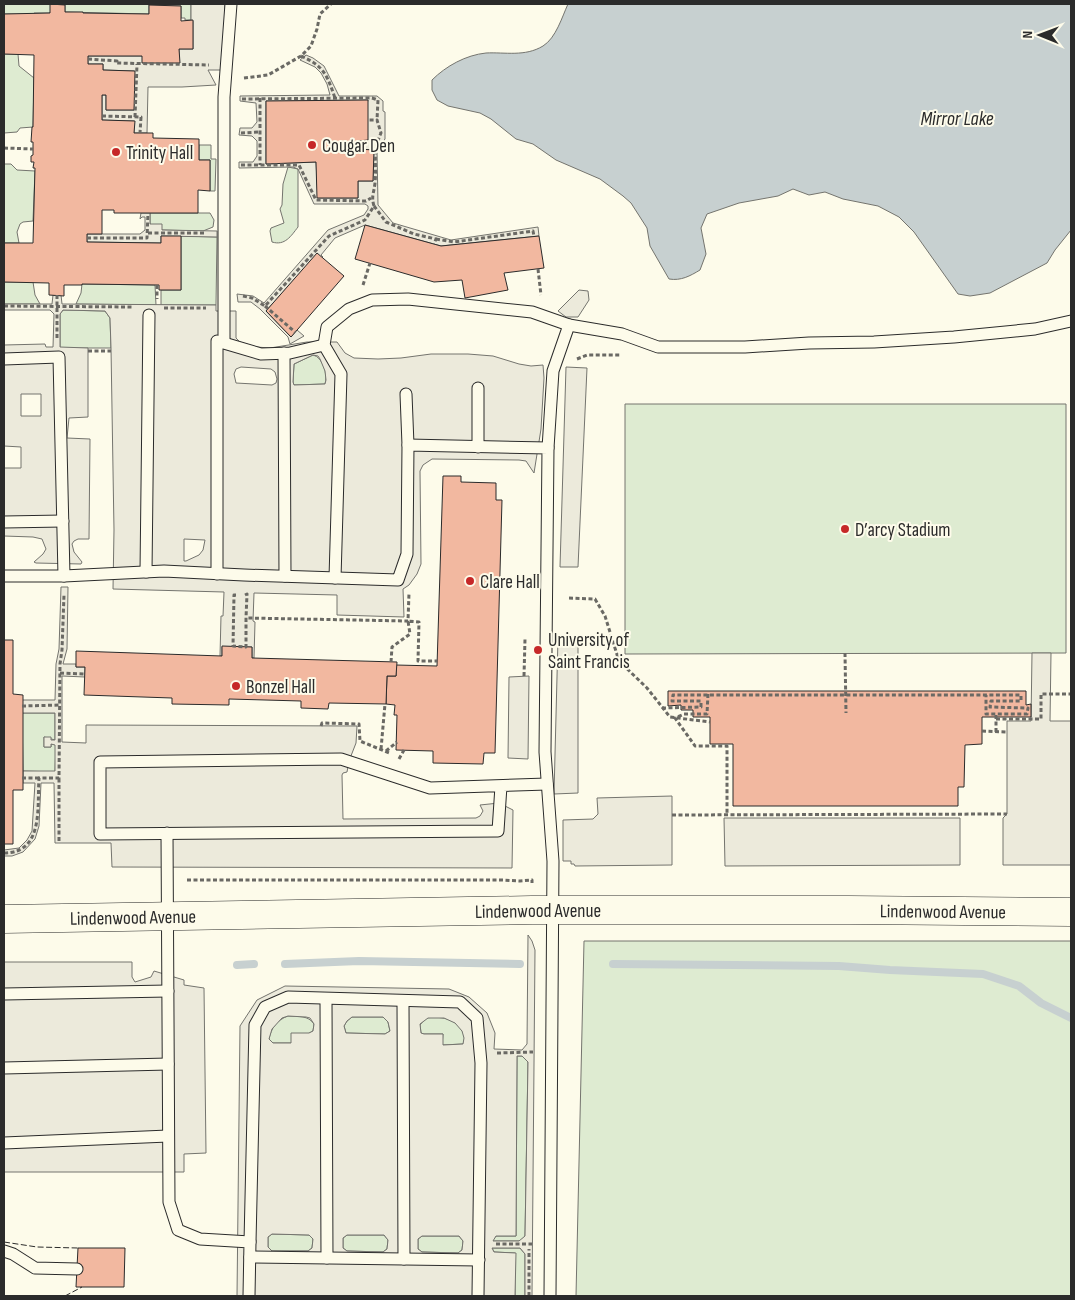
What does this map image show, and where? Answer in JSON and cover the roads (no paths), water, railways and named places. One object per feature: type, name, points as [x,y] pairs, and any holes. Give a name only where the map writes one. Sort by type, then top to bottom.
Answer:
[{"type":"street","name":"Lindenwood Avenue","points":[[4,919],[552,910],[1071,912]]},
{"type":"lane","points":[[224,342],[224,164],[226,80],[231,4]]},
{"type":"lane","points":[[335,578],[341,374],[324,345],[327,327],[349,309],[372,300],[408,299],[532,312],[569,325],[622,334],[658,347],[745,347],[809,342],[874,342],[954,337],[1035,329],[1071,321]]},
{"type":"lane","points":[[146,572],[149,310]]},
{"type":"lane","points":[[550,1296],[553,861],[545,752],[548,448],[553,371],[569,325]]},
{"type":"lane","points":[[217,574],[217,341],[262,354],[284,354],[324,345]]},
{"type":"lane","points":[[284,354],[285,576]]},
{"type":"lane","points":[[4,359],[59,357],[64,576]]},
{"type":"lane","points":[[478,388],[478,447]]},
{"type":"lane","points":[[4,576],[64,576],[164,571],[398,580],[407,554],[408,445],[406,394]]},
{"type":"lane","points":[[408,445],[548,448]]},
{"type":"lane","points":[[4,522],[63,521]]},
{"type":"lane","points":[[500,786],[498,831],[100,834],[100,762],[341,759],[430,788],[547,784]]},
{"type":"lane","points":[[167,834],[169,1202],[178,1230],[200,1239],[250,1242]]},
{"type":"lane","points":[[4,994],[168,991]]},
{"type":"lane","points":[[249,1296],[255,1024],[265,1007],[288,997],[460,1002],[477,1018],[481,1063],[478,1296]]},
{"type":"lane","points":[[326,999],[327,1258]]},
{"type":"lane","points":[[403,1001],[404,1259]]},
{"type":"lane","points":[[4,1068],[168,1064]]},
{"type":"lane","points":[[4,1143],[168,1136]]},
{"type":"lane","points":[[4,1251],[13,1254],[35,1268],[77,1269]]},
{"type":"lane","points":[[250,1257],[479,1260]]},
{"type":"water","name":"Mirror Lake","points":[[568,4],[1071,4],[1071,230],[1047,263],[990,293],[970,296],[958,294],[914,232],[899,217],[878,206],[843,199],[825,192],[809,195],[793,189],[778,196],[739,203],[707,214],[701,228],[706,254],[700,270],[681,279],[669,279],[650,246],[647,228],[631,203],[623,196],[600,179],[556,160],[533,144],[516,139],[491,119],[480,113],[448,106],[437,100],[432,90],[432,80],[450,66],[464,59],[486,53],[529,52],[543,46],[555,33]]},
{"type":"waterway","points":[[285,964],[359,961],[520,964]]},
{"type":"waterway","points":[[237,965],[254,964]]},
{"type":"waterway","points":[[613,964],[839,966],[983,974],[1019,986],[1041,1003],[1071,1018]]},
{"type":"place","name":"Cougar Den","points":[[312,145]]},
{"type":"place","name":"Trinity Hall","points":[[116,152]]},
{"type":"place","name":"D’arcy Stadium","points":[[845,529]]},
{"type":"place","name":"Clare Hall","points":[[470,581]]},
{"type":"place","name":"University of Saint Francis","points":[[538,650]]},
{"type":"place","name":"Bonzel Hall","points":[[236,686]]}]
